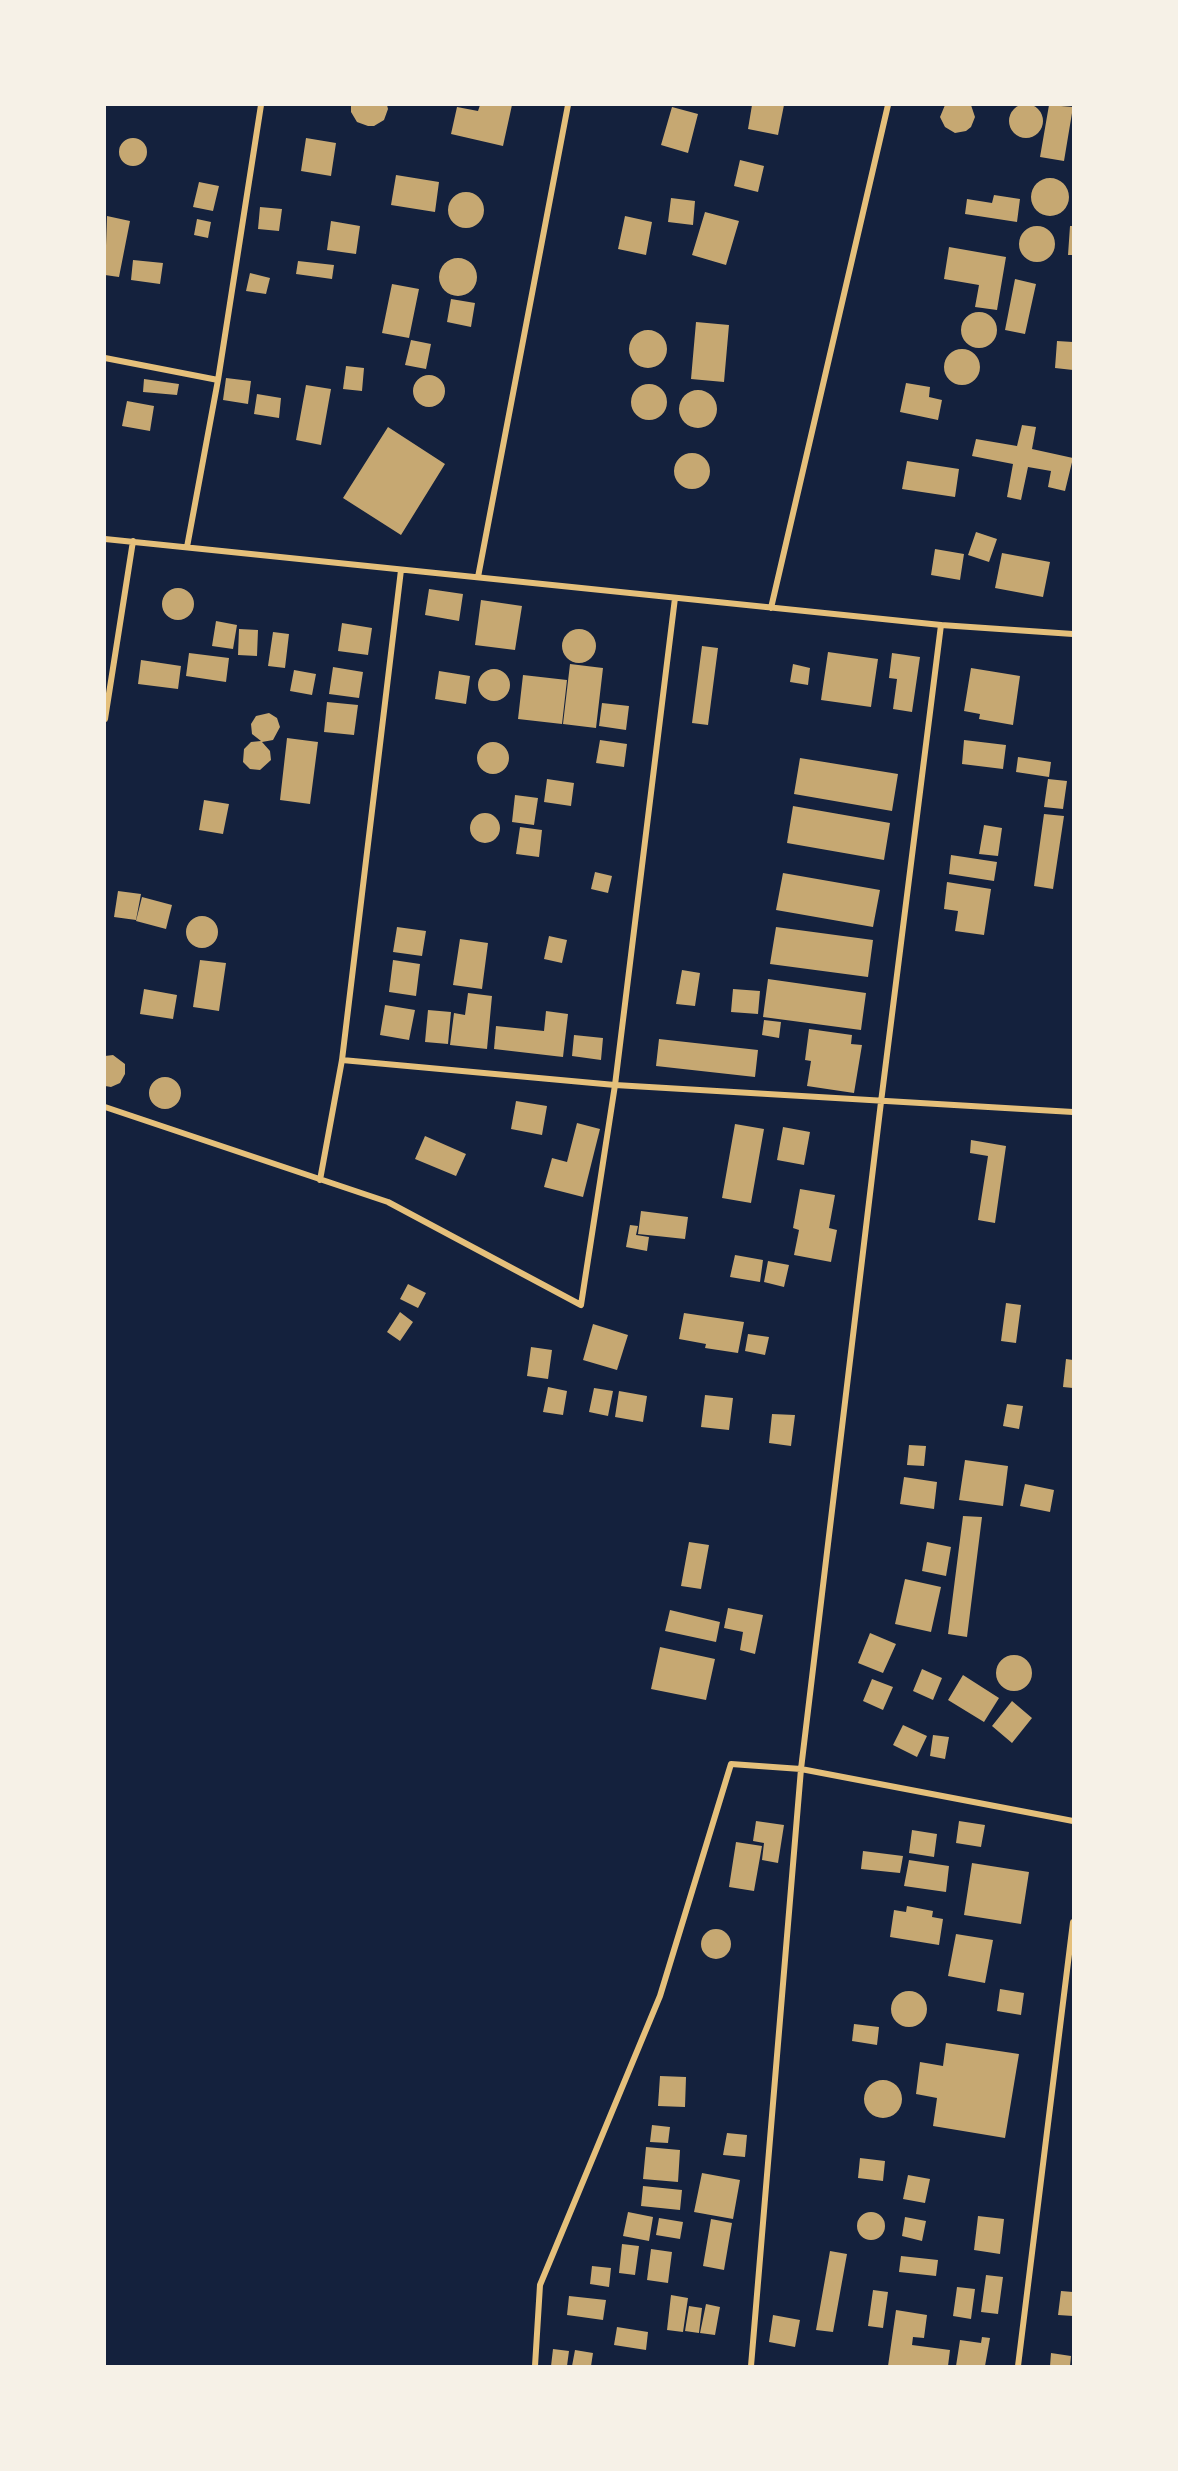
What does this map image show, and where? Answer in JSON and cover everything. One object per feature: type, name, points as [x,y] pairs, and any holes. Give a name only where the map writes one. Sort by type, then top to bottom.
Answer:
[{"type":"street","points":[[187,547],[218,380],[261,105]]},
{"type":"street","points":[[478,577],[568,105]]},
{"type":"street","points":[[771,608],[888,105]]},
{"type":"street","points":[[105,358],[218,380]]},
{"type":"street","points":[[105,539],[941,625],[1072,634],[1073,625]]},
{"type":"street","points":[[105,719],[133,542]]},
{"type":"street","points":[[320,1180],[342,1060],[401,570]]},
{"type":"street","points":[[105,1107],[388,1202],[581,1305],[615,1085],[675,598]]},
{"type":"street","points":[[752,2366],[801,1769],[941,625]]},
{"type":"street","points":[[342,1060],[615,1085],[1073,1112]]},
{"type":"street","points":[[535,2366],[540,2285],[660,1996],[731,1764],[801,1769],[1073,1821]]},
{"type":"street","points":[[1018,2366],[1073,1922]]},
{"type":"building","points":[[1026,104],[1038,109],[1043,121],[1038,133],[1026,138],[1014,133],[1009,121],[1014,109]]},
{"type":"building","points":[[351,105],[387,105],[388,109],[384,120],[374,126],[368,126],[357,122],[351,112]]},
{"type":"building","points":[[480,105],[512,105],[503,146],[451,134],[457,107],[478,111]]},
{"type":"building","points":[[752,105],[784,105],[778,135],[748,129]]},
{"type":"building","points":[[945,105],[971,105],[975,117],[971,127],[966,131],[955,133],[945,127],[940,117]]},
{"type":"building","points":[[1049,105],[1073,107],[1064,161],[1040,157]]},
{"type":"building","points":[[672,107],[698,114],[688,153],[661,145]]},
{"type":"building","points":[[133,138],[143,142],[147,152],[143,162],[133,166],[123,162],[119,152],[123,142]]},
{"type":"building","points":[[306,138],[336,143],[331,176],[301,171]]},
{"type":"building","points":[[740,160],[764,166],[758,192],[734,186]]},
{"type":"building","points":[[396,175],[439,182],[435,212],[391,205]]},
{"type":"building","points":[[1050,178],[1063,184],[1069,197],[1063,210],[1050,216],[1037,210],[1031,197],[1037,184]]},
{"type":"building","points":[[199,182],[219,186],[213,211],[193,207]]},
{"type":"building","points":[[466,192],[479,197],[484,210],[479,223],[466,228],[453,223],[448,210],[453,197]]},
{"type":"building","points":[[994,195],[1020,199],[1017,222],[965,214],[967,199],[992,203]]},
{"type":"building","points":[[671,198],[695,201],[693,225],[668,222]]},
{"type":"building","points":[[260,207],[282,209],[279,231],[258,229]]},
{"type":"building","points":[[705,212],[739,221],[726,265],[692,255]]},
{"type":"building","points":[[107,216],[130,221],[119,277],[105,275]]},
{"type":"building","points":[[625,216],[652,222],[646,255],[618,249]]},
{"type":"building","points":[[197,219],[211,222],[208,238],[194,235]]},
{"type":"building","points":[[331,221],[360,226],[356,254],[327,250]]},
{"type":"building","points":[[1037,226],[1050,231],[1055,244],[1050,257],[1037,262],[1024,257],[1019,244],[1024,231]]},
{"type":"building","points":[[1070,226],[1073,226],[1073,255],[1068,255]]},
{"type":"building","points":[[949,247],[1006,257],[997,310],[975,307],[979,285],[944,279]]},
{"type":"building","points":[[458,258],[465,259],[471,264],[476,270],[476,284],[471,290],[465,295],[458,296],[451,295],[445,290],[440,284],[439,277],[440,270],[445,264],[451,259]]},
{"type":"building","points":[[133,260],[163,263],[160,284],[131,280]]},
{"type":"building","points":[[298,261],[334,265],[332,279],[296,274]]},
{"type":"building","points":[[250,273],[270,278],[266,294],[246,291]]},
{"type":"building","points":[[1015,279],[1036,284],[1025,334],[1005,330]]},
{"type":"building","points":[[392,284],[419,289],[409,338],[382,333]]},
{"type":"building","points":[[451,299],[475,303],[471,327],[447,322]]},
{"type":"building","points":[[979,312],[992,317],[997,330],[992,343],[979,348],[966,343],[961,330],[966,317]]},
{"type":"building","points":[[696,322],[729,325],[724,382],[691,379]]},
{"type":"building","points":[[648,330],[662,335],[667,349],[662,363],[648,368],[634,363],[629,349],[634,335]]},
{"type":"building","points":[[411,340],[431,344],[426,369],[405,365]]},
{"type":"building","points":[[1057,341],[1073,342],[1073,370],[1055,368]]},
{"type":"building","points":[[962,349],[974,355],[980,367],[974,379],[962,385],[950,379],[944,367],[950,355]]},
{"type":"building","points":[[346,366],[364,368],[362,391],[343,389]]},
{"type":"building","points":[[429,375],[440,380],[445,391],[440,402],[429,407],[418,402],[413,391],[418,380]]},
{"type":"building","points":[[226,378],[251,381],[248,404],[223,400]]},
{"type":"building","points":[[144,379],[179,384],[177,395],[143,392]]},
{"type":"building","points":[[906,383],[930,387],[929,397],[942,400],[938,420],[900,412]]},
{"type":"building","points":[[649,384],[662,389],[667,402],[662,415],[649,420],[636,415],[631,402],[636,389]]},
{"type":"building","points":[[306,385],[331,389],[321,445],[296,440]]},
{"type":"building","points":[[698,390],[711,396],[717,409],[711,422],[698,428],[685,422],[679,409],[685,396]]},
{"type":"building","points":[[257,394],[281,398],[279,418],[254,414]]},
{"type":"building","points":[[127,401],[154,406],[150,431],[122,426]]},
{"type":"building","points":[[1022,425],[1036,427],[1032,449],[1073,458],[1065,491],[1048,487],[1051,471],[1028,467],[1021,500],[1007,497],[1013,464],[972,456],[976,439],[1017,446]]},
{"type":"building","points":[[388,427],[445,464],[401,535],[343,498]]},
{"type":"building","points":[[692,453],[705,458],[710,471],[705,484],[692,489],[679,484],[674,471],[679,458]]},
{"type":"building","points":[[907,461],[959,469],[955,497],[902,489]]},
{"type":"building","points":[[976,532],[997,539],[989,562],[968,555]]},
{"type":"building","points":[[935,549],[964,554],[960,580],[931,575]]},
{"type":"building","points":[[1002,553],[1050,562],[1043,597],[995,588]]},
{"type":"building","points":[[178,588],[189,593],[194,604],[189,615],[178,620],[167,615],[162,604],[167,593]]},
{"type":"building","points":[[429,589],[463,594],[459,621],[425,615]]},
{"type":"building","points":[[481,600],[522,606],[515,650],[475,645]]},
{"type":"building","points":[[216,621],[237,625],[233,649],[212,646]]},
{"type":"building","points":[[342,623],[372,628],[368,655],[338,651]]},
{"type":"building","points":[[239,629],[258,630],[257,656],[238,655]]},
{"type":"building","points":[[579,629],[591,634],[596,646],[591,658],[579,663],[567,658],[562,646],[567,634]]},
{"type":"building","points":[[273,632],[289,634],[285,668],[268,666]]},
{"type":"building","points":[[702,646],[718,648],[708,725],[692,723]]},
{"type":"building","points":[[828,652],[878,659],[871,707],[821,700]]},
{"type":"building","points":[[189,653],[229,658],[226,682],[186,676]]},
{"type":"building","points":[[892,653],[920,657],[912,712],[893,709],[897,679],[889,678]]},
{"type":"building","points":[[141,660],[181,666],[178,689],[138,684]]},
{"type":"building","points":[[570,664],[603,668],[596,728],[563,724]]},
{"type":"building","points":[[793,664],[810,668],[808,685],[790,682]]},
{"type":"building","points":[[333,667],[363,672],[359,698],[329,694]]},
{"type":"building","points":[[971,668],[1020,676],[1013,725],[979,719],[980,714],[964,711]]},
{"type":"building","points":[[494,669],[505,674],[510,685],[505,696],[494,701],[483,696],[478,685],[483,674]]},
{"type":"building","points":[[294,670],[316,674],[312,695],[290,691]]},
{"type":"building","points":[[439,671],[470,676],[466,704],[435,699]]},
{"type":"building","points":[[523,675],[567,680],[562,724],[518,719]]},
{"type":"building","points":[[327,702],[358,705],[354,735],[324,732]]},
{"type":"building","points":[[602,703],[629,706],[626,730],[599,726]]},
{"type":"building","points":[[269,713],[277,718],[280,727],[273,740],[262,742],[270,751],[271,760],[260,770],[250,769],[243,762],[244,749],[251,742],[261,741],[252,734],[251,724],[256,716]]},
{"type":"building","points":[[287,738],[318,742],[310,804],[280,800]]},
{"type":"building","points":[[600,740],[627,744],[624,767],[596,763]]},
{"type":"building","points":[[964,740],[1006,745],[1003,769],[962,764]]},
{"type":"building","points":[[493,742],[504,747],[509,758],[504,769],[493,774],[482,769],[477,758],[482,747]]},
{"type":"building","points":[[1018,757],[1051,762],[1049,777],[1016,772]]},
{"type":"building","points":[[800,758],[898,774],[892,811],[794,794]]},
{"type":"building","points":[[547,779],[574,783],[571,806],[544,802]]},
{"type":"building","points":[[1048,779],[1067,781],[1063,809],[1044,807]]},
{"type":"building","points":[[515,795],[538,798],[534,825],[512,822]]},
{"type":"building","points":[[204,800],[229,804],[223,834],[199,830]]},
{"type":"building","points":[[793,806],[890,823],[884,860],[787,843]]},
{"type":"building","points":[[485,813],[491,814],[499,822],[499,834],[491,842],[485,843],[479,842],[471,834],[470,828],[471,822],[479,814]]},
{"type":"building","points":[[1044,814],[1064,816],[1053,889],[1034,886]]},
{"type":"building","points":[[984,825],[1002,828],[998,856],[979,854]]},
{"type":"building","points":[[520,827],[542,830],[539,857],[516,854]]},
{"type":"building","points":[[951,855],[997,862],[994,881],[949,874]]},
{"type":"building","points":[[595,872],[612,876],[608,893],[591,889]]},
{"type":"building","points":[[783,873],[880,890],[873,927],[776,910]]},
{"type":"building","points":[[947,882],[991,889],[984,935],[955,931],[958,911],[944,909]]},
{"type":"building","points":[[118,891],[141,894],[136,920],[114,917]]},
{"type":"building","points":[[142,897],[172,905],[166,929],[136,921]]},
{"type":"building","points":[[202,916],[213,921],[218,932],[213,943],[202,948],[191,943],[186,932],[191,921]]},
{"type":"building","points":[[397,927],[426,931],[422,956],[393,952]]},
{"type":"building","points":[[776,927],[873,940],[868,977],[770,964]]},
{"type":"building","points":[[549,936],[567,940],[562,963],[544,959]]},
{"type":"building","points":[[460,939],[488,943],[482,989],[453,985]]},
{"type":"building","points":[[200,960],[226,963],[219,1011],[193,1007]]},
{"type":"building","points":[[393,960],[420,964],[416,996],[389,992]]},
{"type":"building","points":[[682,970],[700,973],[695,1006],[676,1004]]},
{"type":"building","points":[[768,979],[866,993],[861,1030],[763,1017]]},
{"type":"building","points":[[144,989],[177,995],[173,1019],[140,1014]]},
{"type":"building","points":[[733,989],[760,991],[758,1014],[731,1012]]},
{"type":"building","points":[[468,993],[492,996],[487,1049],[450,1045],[454,1013],[465,1015]]},
{"type":"building","points":[[385,1005],[415,1010],[409,1040],[380,1035]]},
{"type":"building","points":[[428,1010],[451,1012],[448,1044],[425,1042]]},
{"type":"building","points":[[546,1011],[568,1014],[563,1057],[494,1049],[496,1026],[544,1031]]},
{"type":"building","points":[[764,1020],[781,1022],[779,1038],[762,1035]]},
{"type":"building","points":[[809,1029],[852,1035],[851,1044],[862,1045],[854,1093],[807,1086],[811,1061],[805,1060]]},
{"type":"building","points":[[574,1035],[603,1038],[601,1060],[572,1056]]},
{"type":"building","points":[[659,1039],[758,1050],[755,1077],[656,1066]]},
{"type":"building","points":[[113,1055],[125,1064],[125,1074],[120,1083],[111,1087],[105,1086],[105,1056]]},
{"type":"building","points":[[165,1077],[176,1082],[181,1093],[176,1104],[165,1109],[154,1104],[149,1093],[154,1082]]},
{"type":"building","points":[[516,1101],[547,1106],[542,1135],[511,1129]]},
{"type":"building","points":[[577,1123],[600,1129],[583,1197],[544,1187],[552,1158],[567,1162]]},
{"type":"building","points":[[735,1124],[764,1129],[751,1203],[722,1198]]},
{"type":"building","points":[[783,1127],[810,1132],[804,1165],[777,1160]]},
{"type":"building","points":[[425,1136],[466,1154],[456,1176],[415,1159]]},
{"type":"building","points":[[971,1140],[1006,1146],[995,1223],[978,1220],[988,1156],[970,1153]]},
{"type":"building","points":[[800,1189],[835,1195],[829,1228],[837,1230],[831,1262],[794,1255],[799,1230],[793,1228]]},
{"type":"building","points":[[641,1211],[688,1217],[685,1239],[638,1234]]},
{"type":"building","points":[[630,1225],[638,1226],[636,1235],[649,1237],[647,1251],[626,1247]]},
{"type":"building","points":[[735,1255],[763,1260],[760,1282],[730,1277]]},
{"type":"building","points":[[768,1261],[789,1265],[784,1287],[764,1282]]},
{"type":"building","points":[[408,1284],[426,1293],[418,1308],[400,1299]]},
{"type":"building","points":[[1006,1303],[1021,1305],[1016,1343],[1001,1341]]},
{"type":"building","points":[[400,1312],[413,1322],[400,1341],[387,1332]]},
{"type":"building","points":[[684,1313],[744,1322],[738,1353],[705,1348],[706,1344],[679,1339]]},
{"type":"building","points":[[593,1324],[628,1335],[617,1370],[583,1360]]},
{"type":"building","points":[[748,1334],[769,1337],[765,1355],[745,1351]]},
{"type":"building","points":[[531,1347],[552,1350],[548,1379],[527,1376]]},
{"type":"building","points":[[1066,1359],[1073,1360],[1073,1388],[1063,1387]]},
{"type":"building","points":[[548,1387],[567,1391],[563,1415],[543,1412]]},
{"type":"building","points":[[594,1388],[613,1391],[608,1416],[589,1412]]},
{"type":"building","points":[[619,1391],[647,1396],[643,1422],[615,1417]]},
{"type":"building","points":[[705,1395],[733,1398],[729,1430],[701,1427]]},
{"type":"building","points":[[1007,1404],[1023,1406],[1019,1429],[1003,1426]]},
{"type":"building","points":[[772,1414],[795,1415],[791,1446],[769,1443]]},
{"type":"building","points":[[909,1445],[926,1446],[924,1466],[907,1465]]},
{"type":"building","points":[[965,1460],[1008,1466],[1003,1506],[959,1500]]},
{"type":"building","points":[[904,1477],[937,1482],[934,1509],[900,1504]]},
{"type":"building","points":[[1025,1484],[1054,1490],[1050,1512],[1020,1506]]},
{"type":"building","points":[[963,1516],[982,1517],[967,1637],[948,1634]]},
{"type":"building","points":[[689,1542],[709,1545],[701,1589],[681,1586]]},
{"type":"building","points":[[927,1542],[951,1547],[946,1576],[922,1571]]},
{"type":"building","points":[[905,1579],[941,1587],[931,1632],[895,1624]]},
{"type":"building","points":[[728,1608],[763,1615],[755,1654],[740,1650],[743,1632],[724,1628]]},
{"type":"building","points":[[670,1610],[720,1622],[716,1642],[665,1631]]},
{"type":"building","points":[[870,1633],[896,1644],[883,1673],[858,1663]]},
{"type":"building","points":[[660,1647],[715,1659],[706,1700],[651,1689]]},
{"type":"building","points":[[1014,1655],[1027,1660],[1032,1673],[1027,1686],[1014,1691],[1001,1686],[996,1673],[1001,1660]]},
{"type":"building","points":[[922,1669],[942,1678],[933,1700],[913,1691]]},
{"type":"building","points":[[963,1675],[999,1698],[984,1722],[948,1700]]},
{"type":"building","points":[[872,1679],[893,1687],[883,1710],[863,1701]]},
{"type":"building","points":[[1012,1701],[1032,1718],[1012,1743],[992,1726]]},
{"type":"building","points":[[903,1725],[927,1736],[917,1757],[893,1745]]},
{"type":"building","points":[[933,1735],[949,1737],[945,1759],[930,1756]]},
{"type":"building","points":[[756,1821],[784,1825],[778,1863],[762,1860],[764,1843],[753,1841]]},
{"type":"building","points":[[959,1821],[985,1825],[981,1847],[956,1843]]},
{"type":"building","points":[[912,1830],[937,1834],[934,1857],[909,1853]]},
{"type":"building","points":[[736,1842],[762,1846],[754,1891],[729,1887]]},
{"type":"building","points":[[863,1851],[903,1856],[900,1873],[861,1869]]},
{"type":"building","points":[[909,1860],[949,1866],[946,1892],[904,1886]]},
{"type":"building","points":[[972,1863],[1029,1872],[1021,1924],[964,1915]]},
{"type":"building","points":[[907,1906],[933,1911],[932,1917],[943,1919],[939,1945],[890,1937],[894,1910],[906,1912]]},
{"type":"building","points":[[716,1929],[727,1933],[731,1944],[727,1955],[716,1959],[705,1955],[701,1944],[705,1933]]},
{"type":"building","points":[[956,1934],[993,1940],[985,1983],[948,1976]]},
{"type":"building","points":[[1000,1989],[1024,1993],[1021,2015],[997,2011]]},
{"type":"building","points":[[909,1991],[922,1996],[927,2009],[922,2022],[909,2027],[896,2022],[891,2009],[896,1996]]},
{"type":"building","points":[[854,2024],[879,2027],[877,2045],[852,2041]]},
{"type":"building","points":[[946,2043],[1019,2054],[1005,2138],[933,2126],[937,2098],[916,2094],[920,2062],[943,2066]]},
{"type":"building","points":[[660,2076],[686,2077],[685,2107],[658,2106]]},
{"type":"building","points":[[883,2080],[890,2081],[896,2086],[901,2092],[901,2106],[896,2112],[890,2117],[883,2118],[876,2117],[870,2112],[865,2106],[864,2099],[865,2092],[870,2086],[876,2081]]},
{"type":"building","points":[[652,2125],[670,2127],[668,2143],[650,2142]]},
{"type":"building","points":[[727,2133],[747,2135],[745,2157],[723,2155]]},
{"type":"building","points":[[646,2147],[680,2150],[678,2182],[643,2179]]},
{"type":"building","points":[[860,2158],[885,2161],[883,2181],[858,2178]]},
{"type":"building","points":[[702,2173],[740,2180],[733,2219],[694,2212]]},
{"type":"building","points":[[908,2175],[930,2179],[925,2203],[903,2199]]},
{"type":"building","points":[[643,2186],[682,2190],[680,2210],[641,2206]]},
{"type":"building","points":[[628,2212],[653,2217],[649,2241],[623,2236]]},
{"type":"building","points":[[871,2212],[881,2216],[885,2226],[881,2236],[871,2240],[861,2236],[857,2226],[861,2216]]},
{"type":"building","points":[[978,2216],[1004,2219],[1000,2254],[974,2250]]},
{"type":"building","points":[[905,2217],[926,2221],[922,2241],[902,2236]]},
{"type":"building","points":[[659,2218],[683,2222],[680,2239],[656,2235]]},
{"type":"building","points":[[711,2219],[732,2223],[724,2270],[703,2266]]},
{"type":"building","points":[[622,2244],[639,2246],[635,2275],[619,2273]]},
{"type":"building","points":[[651,2249],[672,2252],[668,2283],[647,2280]]},
{"type":"building","points":[[830,2251],[847,2254],[833,2332],[816,2330]]},
{"type":"building","points":[[901,2256],[938,2260],[936,2276],[899,2272]]},
{"type":"building","points":[[592,2266],[611,2268],[609,2287],[590,2284]]},
{"type":"building","points":[[986,2275],[1003,2277],[998,2314],[981,2312]]},
{"type":"building","points":[[957,2287],[975,2289],[971,2319],[953,2316]]},
{"type":"building","points":[[873,2290],[888,2292],[883,2328],[868,2326]]},
{"type":"building","points":[[1061,2291],[1073,2292],[1073,2316],[1058,2315]]},
{"type":"building","points":[[671,2295],[688,2298],[683,2332],[667,2330]]},
{"type":"building","points":[[569,2296],[606,2300],[603,2320],[567,2315]]},
{"type":"building","points":[[706,2304],[720,2307],[715,2335],[700,2333]]},
{"type":"building","points":[[689,2306],[702,2308],[699,2333],[685,2331]]},
{"type":"building","points":[[896,2310],[927,2315],[924,2338],[913,2337],[912,2345],[950,2350],[948,2366],[888,2366]]},
{"type":"building","points":[[773,2315],[800,2320],[795,2347],[769,2342]]},
{"type":"building","points":[[617,2327],[648,2332],[646,2350],[614,2345]]},
{"type":"building","points":[[982,2337],[990,2338],[985,2366],[956,2366],[960,2340],[981,2343]]},
{"type":"building","points":[[553,2349],[569,2351],[567,2366],[551,2366]]},
{"type":"building","points":[[575,2350],[593,2353],[591,2366],[572,2366]]},
{"type":"building","points":[[1051,2353],[1071,2356],[1070,2366],[1050,2366]]}]
